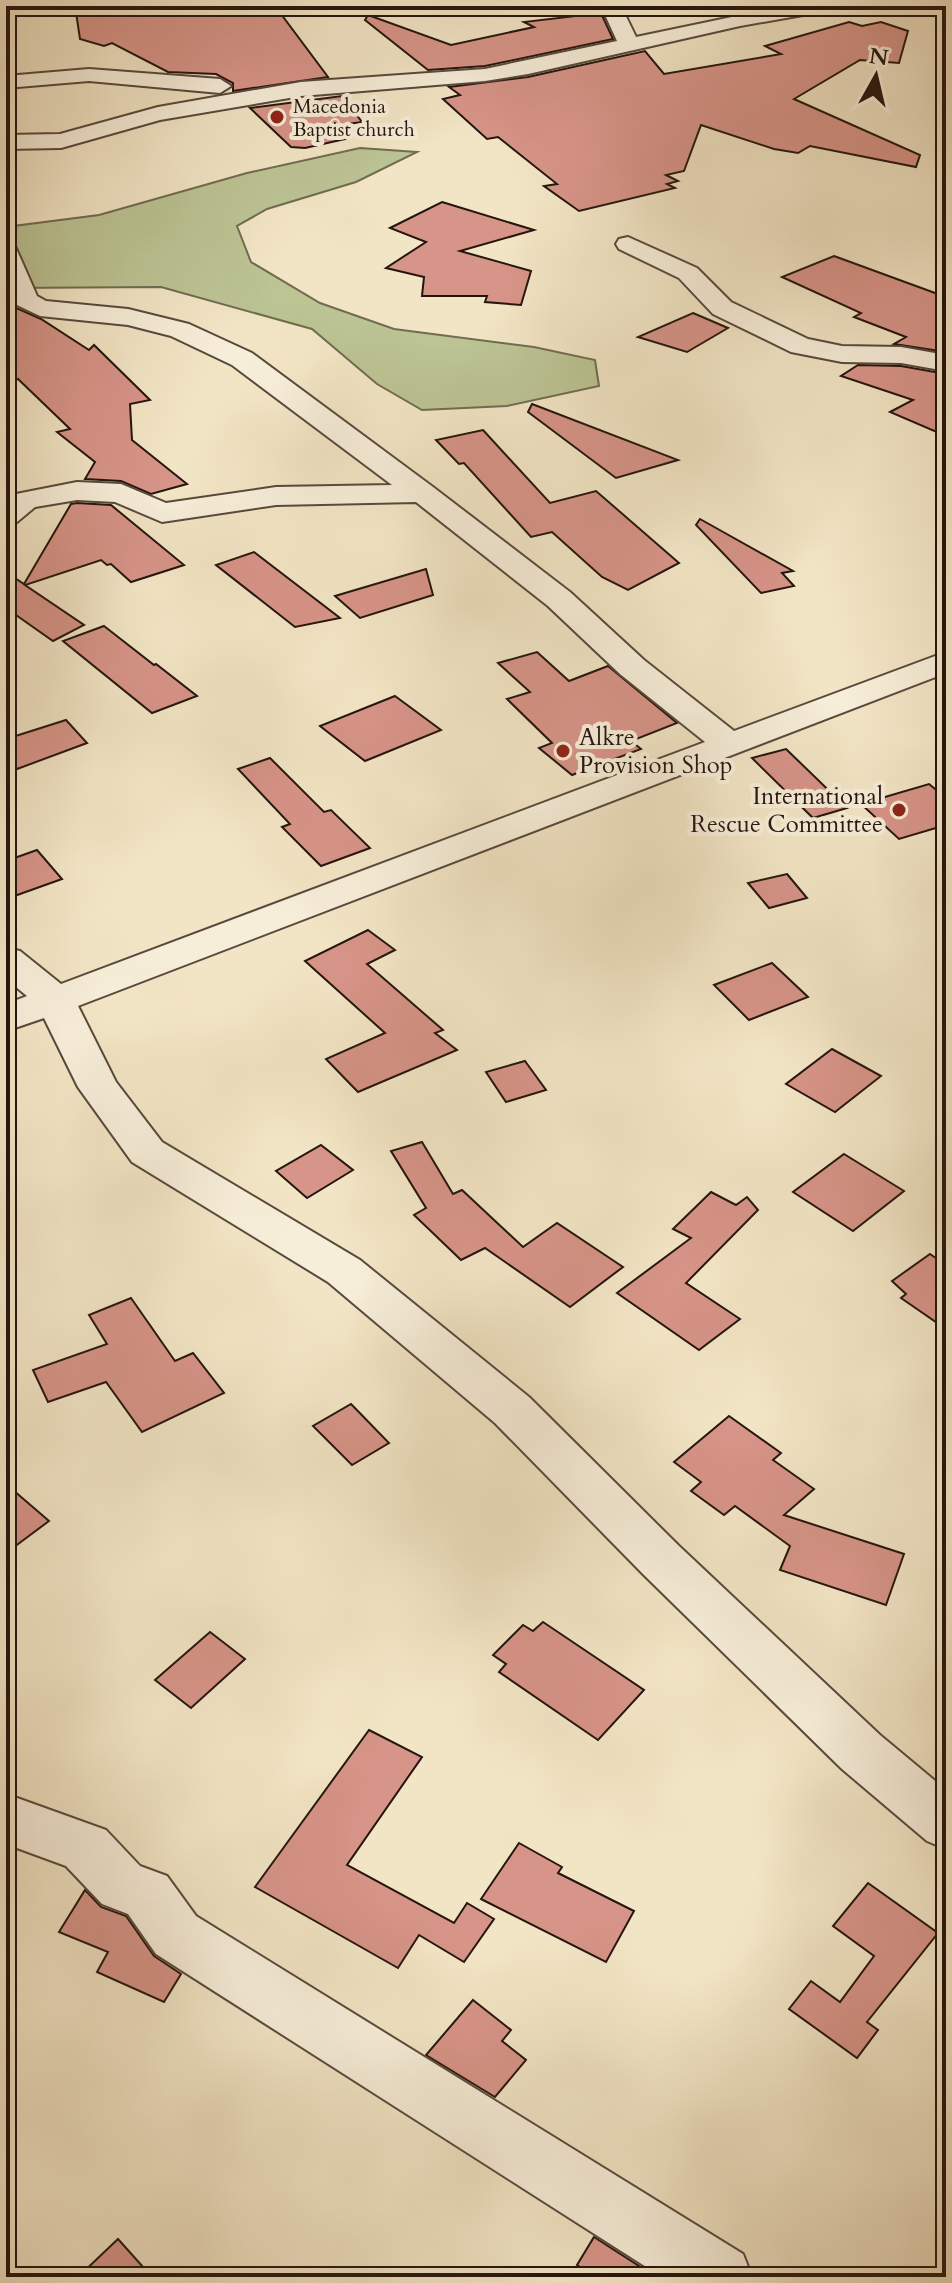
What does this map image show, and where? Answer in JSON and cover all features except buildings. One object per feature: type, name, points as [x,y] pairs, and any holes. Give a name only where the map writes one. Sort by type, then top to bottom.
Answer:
[{"type":"street","points":[[611,6],[630,46]]},
{"type":"street","points":[[6,142],[61,141],[158,114],[301,89],[485,75],[562,62],[740,20],[820,6]]},
{"type":"street","points":[[6,82],[89,75],[206,87],[260,85],[301,89]]},
{"type":"street","points":[[628,244],[688,273],[722,308],[800,346],[842,354],[901,355],[946,363]]},
{"type":"street","points":[[6,251],[26,300],[40,308],[128,317],[154,323],[180,330],[242,359],[423,493],[559,599],[632,667],[729,744]]},
{"type":"street","points":[[6,516],[26,500],[77,491],[121,493],[162,513],[276,496],[423,493]]},
{"type":"street","points":[[6,1018],[255,927],[946,662]]},
{"type":"street","points":[[6,960],[54,998],[98,1087],[147,1152],[344,1271],[512,1410],[661,1560],[861,1752],[946,1824]]},
{"type":"street","points":[[6,1819],[86,1848],[122,1886],[147,1894],[176,1935],[720,2277]]},
{"type":"green space","points":[[360,148],[417,152],[356,182],[267,209],[237,226],[251,262],[320,303],[394,329],[534,347],[595,360],[599,386],[507,406],[422,410],[377,384],[312,329],[161,287],[6,288],[6,227],[99,215],[247,173]]},
{"type":"place","name":"Macedonia Baptist church","points":[[277,117]]},
{"type":"place","name":"Alkre Provision Shop","points":[[563,751]]},
{"type":"place","name":"International Rescue Committee","points":[[899,810]]}]
